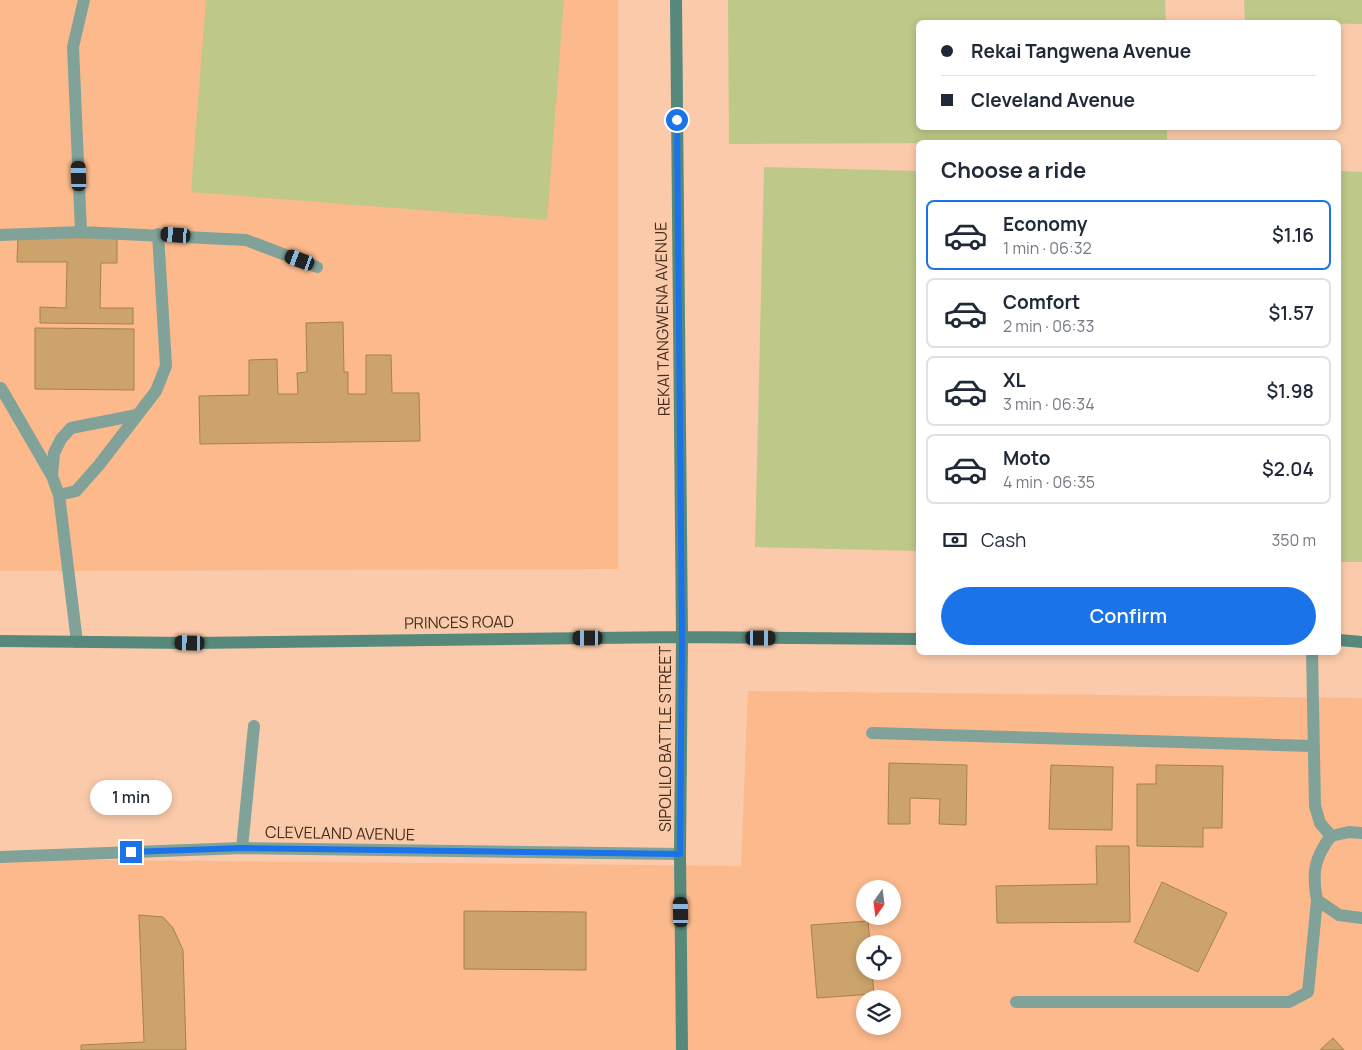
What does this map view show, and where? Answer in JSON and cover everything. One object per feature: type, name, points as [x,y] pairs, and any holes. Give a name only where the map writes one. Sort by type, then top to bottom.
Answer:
[{"type":"main road","name":"REKAI TANGWENA AVENUE","points":[[676,0],[682,637]]},
{"type":"main road","name":"PRINCES ROAD","points":[[0,641],[682,637],[916,639]]},
{"type":"main road","name":"SIPOLILO BATTLE STREET","points":[[682,637],[680,854],[682,1050]]},
{"type":"main road","points":[[1341,640],[1362,642]]},
{"type":"street","points":[[81,232],[73,47],[84,0]]},
{"type":"street","points":[[0,235],[81,232],[158,234],[246,240],[318,267]]},
{"type":"street","points":[[59,495],[76,491],[100,466],[156,391],[166,366],[158,234]]},
{"type":"street","points":[[1,388],[52,476],[59,495],[77,642]]},
{"type":"street","points":[[52,476],[54,453],[61,439],[71,428],[137,415]]},
{"type":"street","points":[[1312,655],[1315,806],[1320,823],[1330,836]]},
{"type":"street","points":[[242,848],[254,726]]},
{"type":"street","points":[[872,733],[1313,746]]},
{"type":"street","points":[[1016,1002],[1289,1002],[1308,992],[1317,900],[1315,866],[1319,851],[1330,836],[1349,832],[1362,833]]},
{"type":"street","name":"CLEVELAND AVENUE","points":[[0,857],[242,848],[680,854]]},
{"type":"street","points":[[1317,900],[1338,915],[1362,918]]},
{"type":"shaded area","points":[[0,0],[618,0],[618,569],[0,571]]},
{"type":"shaded area","points":[[748,691],[1362,698],[1362,1050],[0,1050],[0,859],[741,866]]},
{"type":"green space","points":[[206,0],[564,0],[547,220],[191,192]]},
{"type":"green space","points":[[728,0],[1165,0],[1166,20],[916,20],[916,130],[1167,130],[1167,140],[916,140],[916,143],[729,144]]},
{"type":"green space","points":[[1244,0],[1362,0],[1362,24],[1341,24],[1341,20],[1245,20]]},
{"type":"green space","points":[[764,167],[916,171],[916,551],[755,547]]},
{"type":"green space","points":[[1341,171],[1362,172],[1362,562],[1341,562]]},
{"type":"building","points":[[18,237],[117,238],[117,263],[101,263],[100,308],[133,308],[133,324],[40,323],[40,307],[66,308],[67,262],[17,262]]},
{"type":"building","points":[[343,322],[344,372],[348,372],[348,394],[366,394],[366,355],[391,355],[392,393],[419,393],[420,441],[200,444],[199,396],[249,395],[249,360],[277,359],[278,394],[298,394],[297,373],[307,372],[306,323]]},
{"type":"building","points":[[35,328],[134,329],[134,390],[35,389]]},
{"type":"building","points":[[889,763],[967,765],[966,825],[939,824],[940,799],[910,798],[910,824],[888,824]]},
{"type":"building","points":[[1051,765],[1113,767],[1112,830],[1049,829]]},
{"type":"building","points":[[1156,765],[1223,766],[1222,828],[1203,828],[1203,847],[1137,846],[1137,784],[1156,784]]},
{"type":"building","points":[[1096,846],[1129,846],[1130,922],[997,923],[996,886],[1097,884]]},
{"type":"building","points":[[1162,882],[1227,913],[1198,972],[1134,942]]},
{"type":"building","points":[[464,911],[586,912],[586,970],[464,969]]},
{"type":"building","points":[[139,915],[163,917],[173,928],[183,950],[186,1050],[81,1050],[81,1045],[144,1042]]},
{"type":"building","points":[[856,922],[856,925],[868,925],[869,935],[856,935],[856,980],[873,980],[874,990],[856,990],[856,995],[817,998],[811,925]]},
{"type":"building","points":[[1333,1038],[1344,1050],[1320,1050]]},
{"type":"route","points":[[131,852],[242,848],[680,854],[682,637],[677,120]]}]
